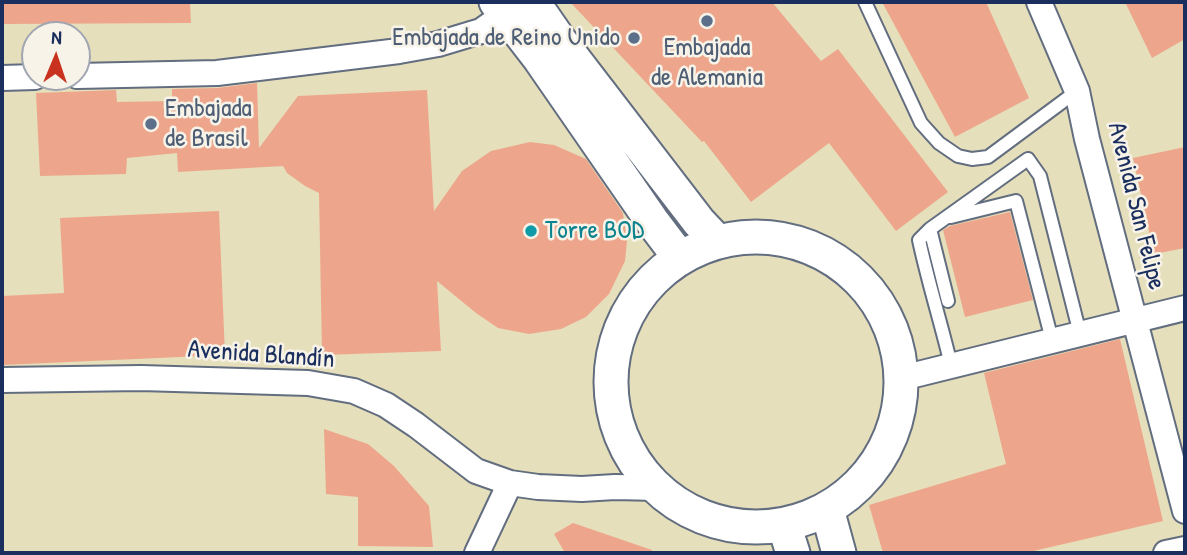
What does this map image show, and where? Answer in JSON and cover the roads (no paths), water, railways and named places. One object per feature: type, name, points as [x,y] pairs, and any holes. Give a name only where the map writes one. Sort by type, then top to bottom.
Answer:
[{"type":"street","name":"Avenida San Felipe","points":[[1040,2],[1077,91],[1087,139],[1185,511]]},
{"type":"street","points":[[91,76],[217,73],[386,53],[439,44],[481,31],[513,5]]},
{"type":"street","points":[[513,5],[560,41],[691,212],[718,242]]},
{"type":"street","points":[[513,5],[540,59],[680,258]]},
{"type":"street","points":[[2,78],[21,77]]},
{"type":"street","points":[[740,237],[784,239],[815,249],[844,265],[875,296],[895,335],[900,356],[901,401],[897,423],[877,464],[846,497],[806,518],[788,539],[761,527],[716,522],[667,497],[642,472],[629,453],[613,412],[611,367],[615,345],[622,324],[633,305],[662,271],[680,258],[718,242],[740,237]]},
{"type":"street","points":[[902,378],[1185,308]]},
{"type":"street","name":"Avenida Blandín","points":[[2,380],[155,378],[307,383],[354,391],[386,405],[476,471],[510,483],[582,489],[657,488]]},
{"type":"street","points":[[477,553],[510,483]]},
{"type":"street","points":[[827,509],[839,553]]},
{"type":"street","points":[[1166,553],[1185,549]]},
{"type":"lane","points":[[865,2],[921,123],[939,143],[958,156],[972,159],[988,157],[1077,91]]},
{"type":"lane","points":[[951,365],[919,240],[930,229],[1028,159],[1040,176],[1080,334]]},
{"type":"lane","points":[[946,218],[1016,201],[1052,340]]},
{"type":"lane","points":[[930,229],[948,301]]},
{"type":"place","name":"Embajada de Alemania","points":[[707,21]]},
{"type":"place","name":"Embajada de Reino Unido","points":[[634,38]]},
{"type":"place","name":"Embajada de Brasil","points":[[151,124]]},
{"type":"place","name":"Torre BOD","points":[[531,231]]}]
